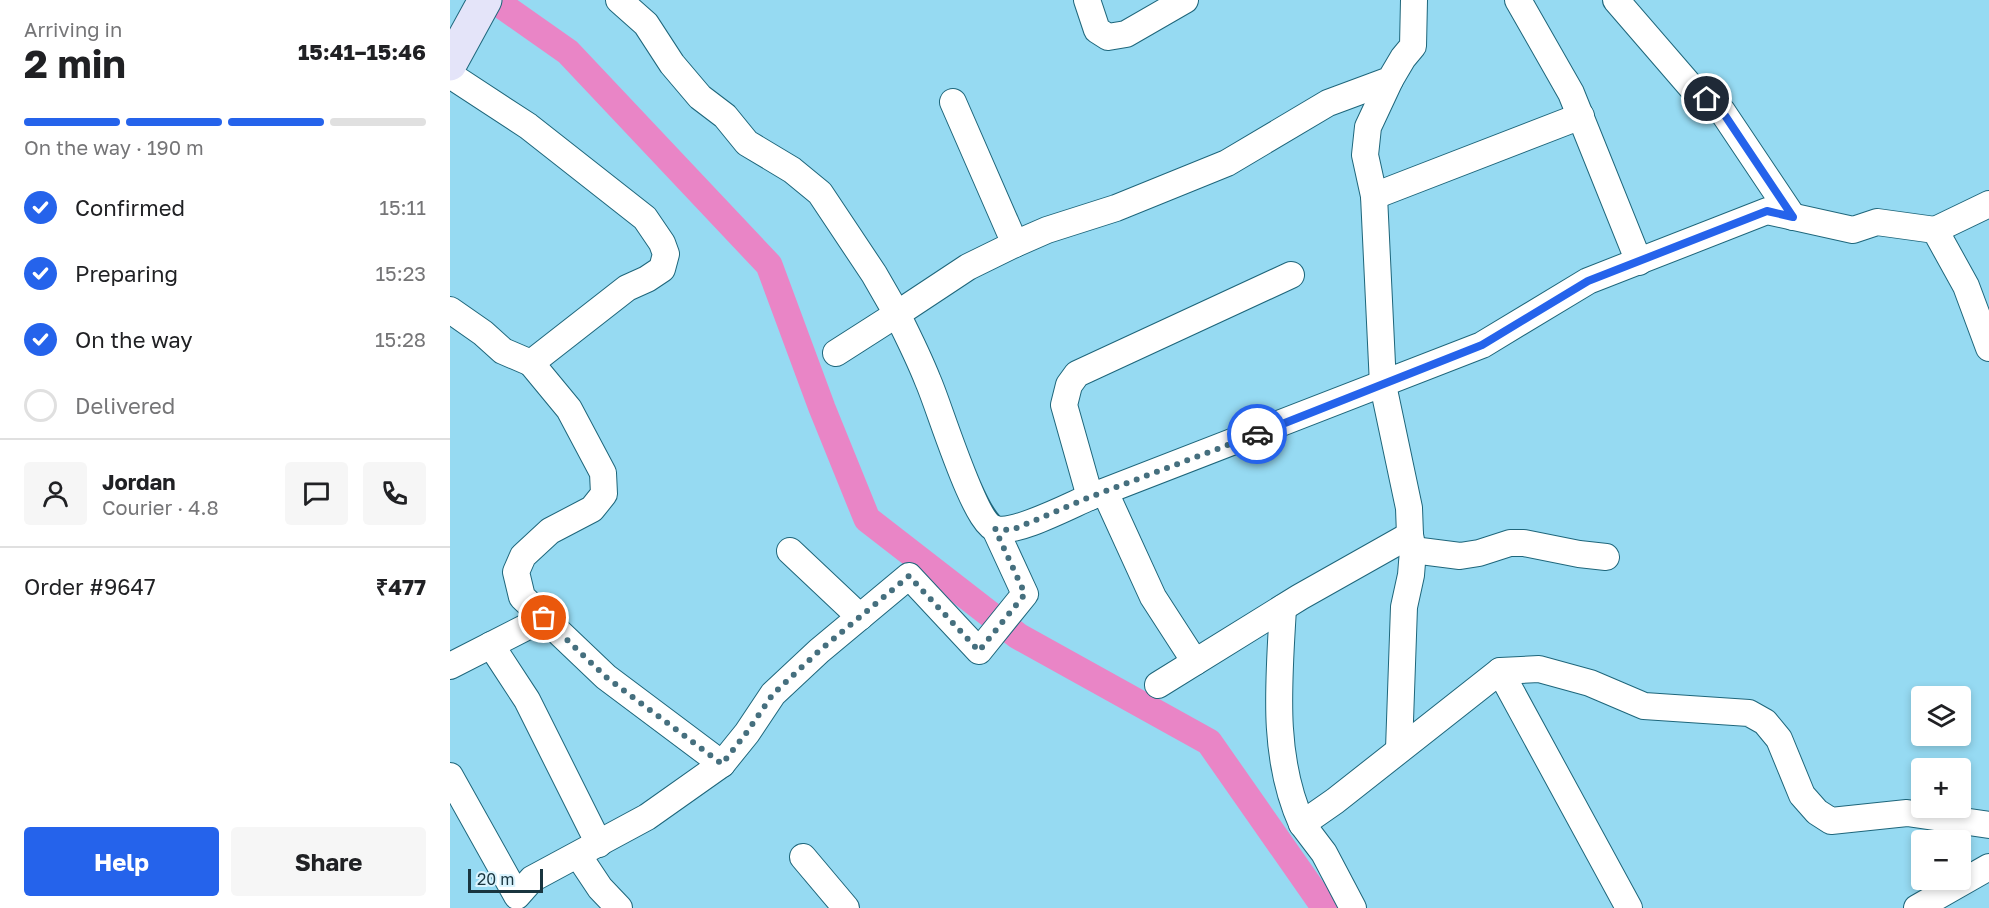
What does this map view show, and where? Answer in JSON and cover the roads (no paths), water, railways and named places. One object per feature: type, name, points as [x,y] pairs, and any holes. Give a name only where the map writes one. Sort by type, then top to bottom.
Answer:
[{"type":"street","points":[[456,52],[485,0]]},
{"type":"street","points":[[621,0],[646,24],[672,64],[700,97],[725,116],[747,143],[792,170],[820,193],[849,234],[897,314],[929,382],[975,504],[987,524],[995,529],[1012,530],[1097,494],[1482,345],[1588,281],[1767,211],[1853,230],[1877,222],[1935,230],[1989,204]]},
{"type":"street","points":[[1087,0],[1097,30],[1108,37],[1126,33],[1185,0]]},
{"type":"street","points":[[1399,749],[1404,607],[1411,575],[1409,508],[1383,385],[1374,196],[1365,155],[1368,128],[1390,80],[1413,46],[1414,0]]},
{"type":"street","points":[[1518,0],[1571,93],[1640,262]]},
{"type":"street","points":[[1616,0],[1692,88],[1722,111],[1793,217]]},
{"type":"street","points":[[450,75],[528,126],[645,218],[662,243],[666,254],[662,269],[627,288],[531,363]]},
{"type":"street","points":[[836,353],[968,267],[1047,230],[1116,208],[1227,163],[1328,103],[1390,80]]},
{"type":"street","points":[[953,102],[1015,244]]},
{"type":"street","points":[[1374,196],[1581,116]]},
{"type":"street","points":[[1935,230],[1966,286],[1989,348]]},
{"type":"street","points":[[1195,662],[1153,597],[1097,494],[1064,405],[1069,384],[1077,374],[1291,275]]},
{"type":"street","points":[[450,310],[483,333],[503,351],[531,363],[568,409],[603,474],[604,494],[592,509],[550,531],[523,556],[516,572],[522,597],[606,677],[722,764]]},
{"type":"street","points":[[450,776],[514,904],[532,879],[647,817],[722,764],[773,694],[909,576],[979,651],[1025,594],[995,529]]},
{"type":"street","points":[[1158,685],[1283,608],[1411,543],[1460,556],[1479,553],[1510,543],[1524,543],[1606,557]]},
{"type":"street","points":[[790,551],[860,617]]},
{"type":"street","points":[[1283,608],[1279,690],[1282,764],[1293,804],[1302,824],[1324,854],[1353,908]]},
{"type":"street","points":[[450,666],[544,618]]},
{"type":"street","points":[[491,645],[527,700],[589,850],[600,888],[619,908]]},
{"type":"street","points":[[1302,824],[1335,801],[1500,670],[1539,669],[1590,683],[1644,706],[1749,713],[1765,722],[1779,739],[1802,795],[1817,812],[1831,821],[1907,813],[1989,825]]},
{"type":"street","points":[[1500,670],[1629,908]]},
{"type":"street","points":[[803,857],[846,908]]},
{"type":"street","points":[[1917,908],[1989,867]]},
{"type":"waterway","points":[[494,0],[568,52],[769,265],[822,408],[867,519],[1018,636],[1209,742],[1325,908]]}]
